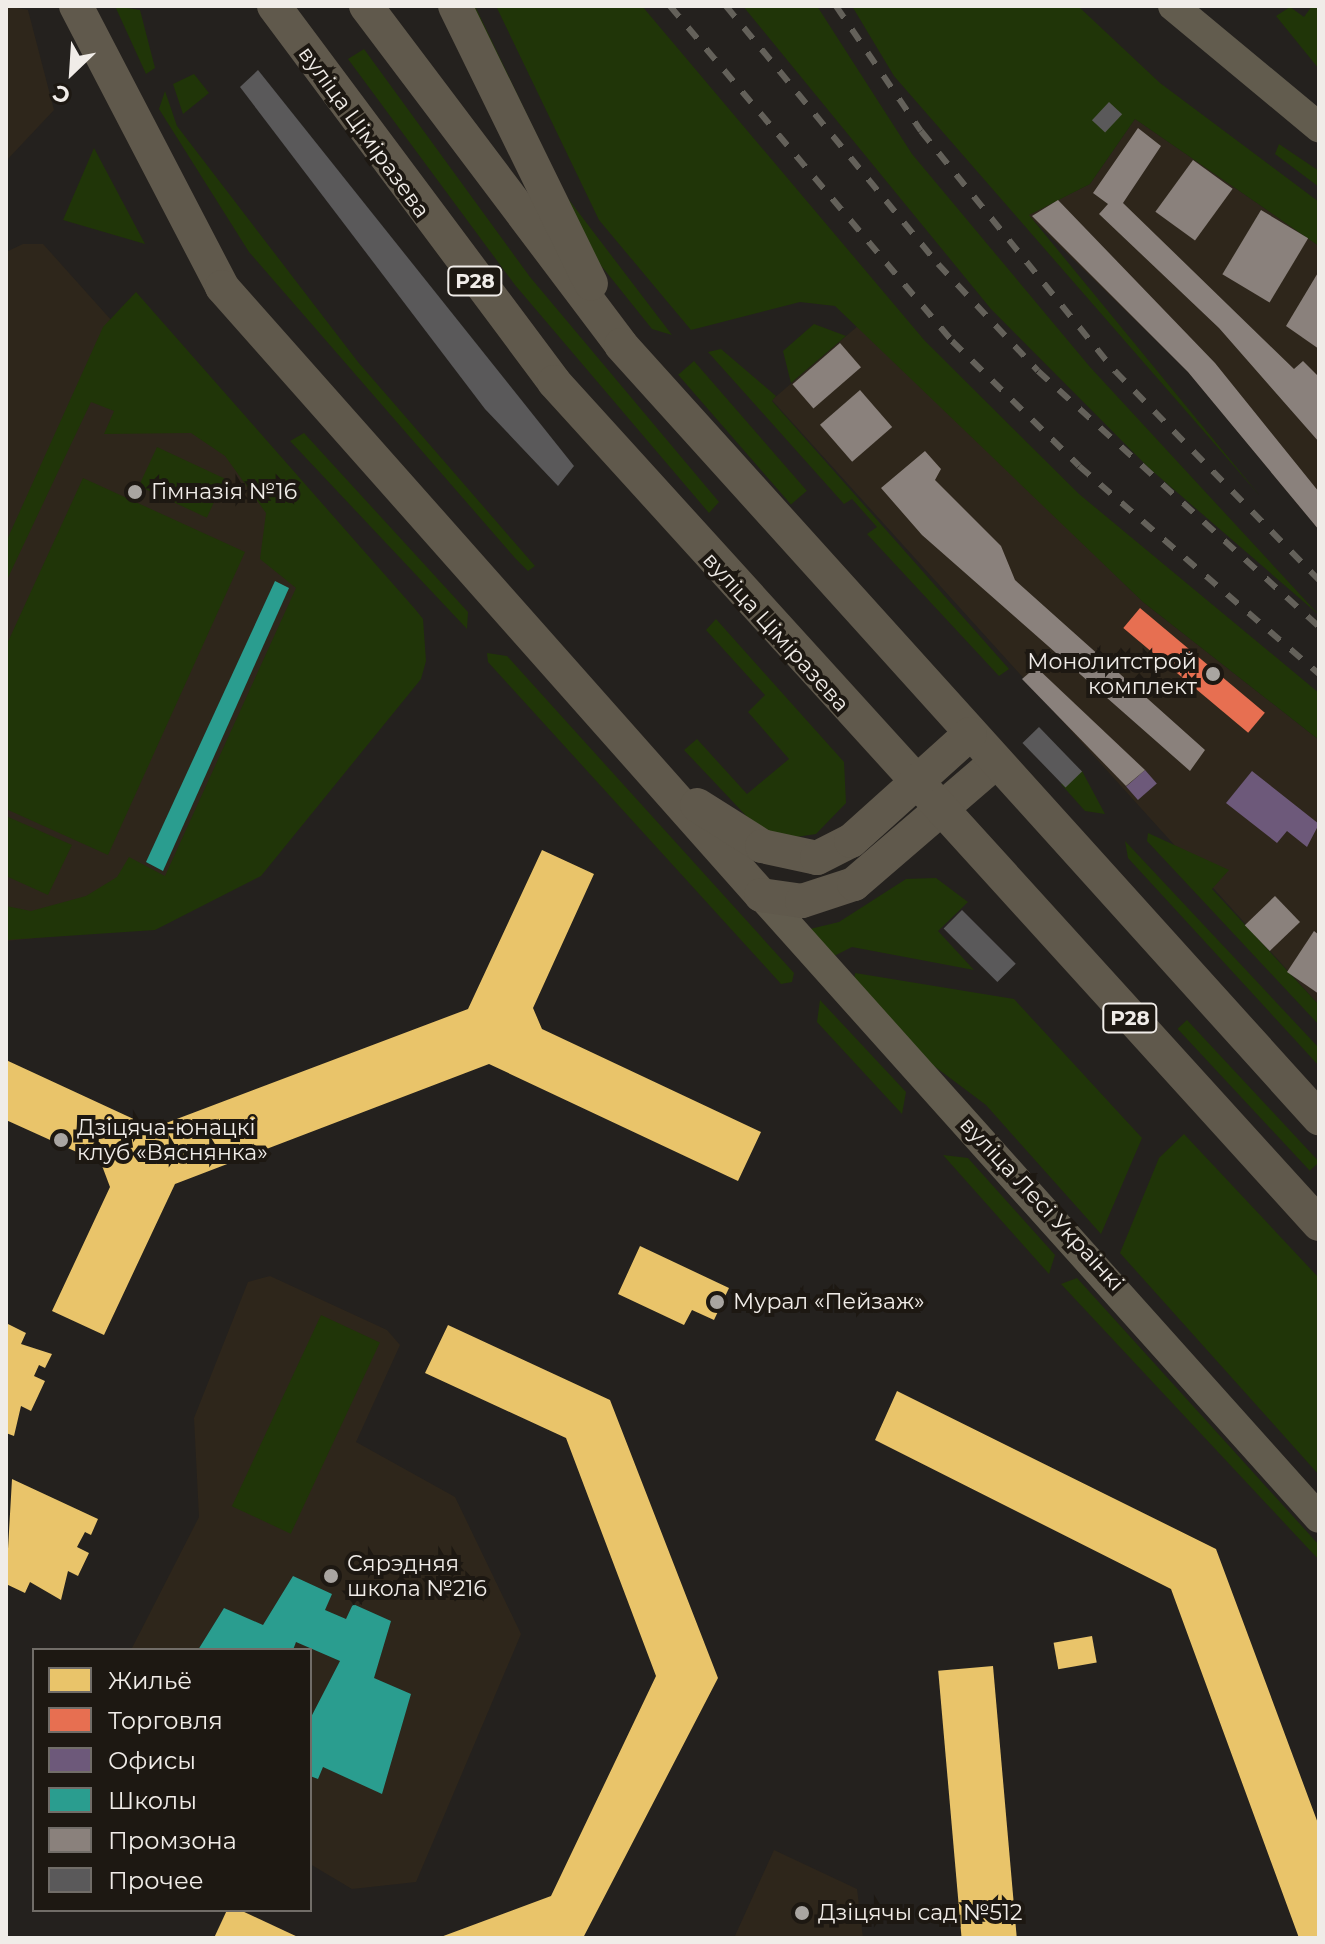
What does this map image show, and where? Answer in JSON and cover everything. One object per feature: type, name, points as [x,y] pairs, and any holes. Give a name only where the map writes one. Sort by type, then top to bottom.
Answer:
[{"type":"main road","points":[[76,6],[222,287],[670,788],[761,895],[802,901],[830,895],[878,867],[996,762]]},
{"type":"main road","name":"вуліца Ціміразева","points":[[274,6],[554,382],[941,813],[1319,1224]]},
{"type":"main road","points":[[366,6],[621,345],[1319,1118]]},
{"type":"main road","points":[[455,6],[621,345]]},
{"type":"main road","points":[[670,788],[762,846],[817,858],[851,841],[970,734]]},
{"type":"street","points":[[1173,6],[1319,127]]},
{"type":"street","name":"вуліца Лесі Украінкі","points":[[761,895],[1319,1518]]},
{"type":"shaded area","points":[[6,6],[28,10],[54,110],[6,161]]},
{"type":"shaded area","points":[[1135,119],[1319,246],[1319,530],[1188,372],[1028,215],[1090,184]]},
{"type":"shaded area","name":"Гімназія №16","points":[[23,244],[43,244],[423,668],[156,926],[6,941],[6,252]]},
{"type":"shaded area","points":[[859,325],[1143,602],[1319,740],[1319,1005],[772,400]]},
{"type":"shaded area","name":"Сярэдняя школа №216","points":[[270,1276],[387,1330],[400,1345],[356,1442],[455,1497],[521,1634],[416,1882],[352,1889],[312,1865],[312,1648],[132,1648],[199,1517],[194,1418],[248,1282]]},
{"type":"shaded area","name":"Дзіцячы сад №512","points":[[774,1850],[857,1889],[863,1938],[734,1938]]},
{"type":"green space","points":[[115,6],[140,10],[155,68],[146,74]]},
{"type":"green space","points":[[467,6],[475,6],[566,196],[672,335],[652,329],[587,248]]},
{"type":"green space","points":[[496,6],[642,6],[925,341],[1079,494],[1319,693],[1319,740],[1143,602],[835,306],[800,302],[691,330],[599,220]]},
{"type":"green space","points":[[743,6],[817,6],[912,154],[1090,367],[1319,615],[1149,468],[991,309]]},
{"type":"green space","points":[[852,6],[1078,6],[1160,83],[1319,202],[1319,246],[1135,119],[1090,184],[1029,215],[1260,496],[894,76]]},
{"type":"green space","points":[[1312,6],[1319,6],[1319,69],[1276,16],[1290,7],[1304,17]]},
{"type":"green space","points":[[364,49],[530,277],[719,502],[709,513],[515,285],[348,59]]},
{"type":"green space","points":[[194,74],[209,93],[183,114],[173,84]]},
{"type":"green space","points":[[165,91],[177,126],[358,362],[535,566],[528,571],[515,558],[249,252],[159,109]]},
{"type":"green space","points":[[1279,144],[1319,171],[1319,187],[1275,154]]},
{"type":"green space","points":[[94,148],[145,244],[63,220]]},
{"type":"green space","points":[[136,292],[423,619],[426,661],[421,679],[261,876],[155,930],[6,940],[6,906],[31,911],[86,896],[117,877],[129,857],[165,876],[296,588],[260,559],[266,513],[225,456],[191,433],[104,434],[114,411],[91,402],[6,582],[6,542],[103,327]]},
{"type":"green space","points":[[814,324],[846,336],[791,383],[783,351]]},
{"type":"green space","points":[[721,349],[776,396],[772,401],[1009,669],[999,676],[867,534],[877,527],[852,499],[844,504],[708,352]]},
{"type":"green space","points":[[694,361],[807,491],[791,505],[678,375]]},
{"type":"green space","points":[[304,433],[468,612],[467,629],[290,441]]},
{"type":"green space","points":[[157,447],[225,479],[207,518],[139,486]]},
{"type":"green space","points":[[83,478],[245,552],[108,855],[6,809],[6,646]]},
{"type":"green space","points":[[716,619],[844,762],[846,803],[816,834],[783,839],[752,822],[684,750],[697,739],[747,794],[789,759],[748,712],[765,695],[706,630]]},
{"type":"green space","points":[[487,653],[507,656],[794,973],[792,982],[781,984],[488,662]]},
{"type":"green space","points":[[1082,771],[1105,814],[1085,811],[1061,784]]},
{"type":"green space","points":[[6,816],[72,845],[48,895],[6,876]]},
{"type":"green space","points":[[1148,833],[1229,870],[1212,889],[1319,1005],[1319,1025],[1147,841]]},
{"type":"green space","points":[[1125,841],[1319,1048],[1319,1066],[1128,858]]},
{"type":"green space","points":[[936,878],[968,902],[938,931],[974,970],[852,947],[832,957],[806,930],[839,922],[906,879]]},
{"type":"green space","points":[[855,973],[1014,999],[1142,1138],[1101,1234],[986,1105],[934,1066],[854,983]]},
{"type":"green space","points":[[820,1000],[906,1092],[902,1114],[817,1022]]},
{"type":"green space","points":[[1187,1020],[1319,1162],[1310,1171],[1177,1029]]},
{"type":"green space","points":[[1184,1134],[1319,1278],[1319,1475],[1120,1253],[1159,1158]]},
{"type":"green space","points":[[943,1155],[968,1158],[1055,1255],[1049,1274]]},
{"type":"green space","points":[[1077,1278],[1319,1545],[1319,1560],[1061,1284]]},
{"type":"green space","points":[[321,1315],[380,1342],[291,1534],[232,1506]]},
{"type":"building: Жильё","points":[[542,850],[594,874],[533,1008],[542,1029],[761,1132],[738,1181],[489,1064],[175,1184],[104,1335],[52,1311],[110,1187],[101,1163],[6,1120],[6,1060],[153,1128],[468,1009]]},
{"type":"building: Жильё","points":[[640,1246],[729,1288],[714,1320],[692,1310],[684,1325],[618,1294]]},
{"type":"building: Жильё","points":[[6,1323],[26,1333],[21,1344],[52,1354],[45,1368],[39,1365],[34,1376],[45,1381],[31,1411],[21,1406],[14,1436],[6,1433]]},
{"type":"building: Жильё","points":[[448,1325],[610,1400],[718,1678],[583,1938],[438,1938],[551,1896],[656,1676],[566,1438],[425,1373]]},
{"type":"building: Жильё","points":[[897,1391],[1216,1549],[1319,1826],[1319,1938],[1299,1938],[1171,1589],[875,1440]]},
{"type":"building: Жильё","points":[[12,1479],[98,1519],[91,1535],[85,1532],[77,1547],[89,1553],[78,1576],[68,1571],[61,1600],[30,1582],[25,1593],[6,1584]]},
{"type":"building: Жильё","points":[[1092,1636],[1097,1663],[1058,1669],[1054,1643]]},
{"type":"building: Жильё","points":[[993,1666],[1017,1938],[962,1938],[938,1671]]},
{"type":"building: Жильё","points":[[226,1912],[244,1912],[300,1938],[214,1938]]},
{"type":"building: Торговля","points":[[1140,608],[1265,713],[1248,733],[1123,628]]},
{"type":"building: Офисы","points":[[1145,770],[1157,784],[1138,800],[1126,786]]},
{"type":"building: Офисы","points":[[1252,771],[1319,824],[1307,847],[1287,831],[1277,843],[1226,803]]},
{"type":"building: Школы","points":[[275,581],[289,588],[163,871],[146,862]]},
{"type":"building: Школы","points":[[293,1576],[332,1594],[325,1610],[346,1619],[353,1604],[391,1621],[374,1678],[411,1694],[382,1794],[323,1767],[318,1779],[312,1777],[312,1715],[340,1661],[296,1642],[294,1648],[199,1648],[224,1608],[263,1625]]},
{"type":"building: Промзона","points":[[1138,128],[1161,146],[1123,203],[1294,369],[1303,361],[1319,377],[1319,442],[1219,328],[1099,214],[1108,204],[1093,193]]},
{"type":"building: Промзона","points":[[1193,160],[1233,189],[1195,241],[1155,212]]},
{"type":"building: Промзона","points":[[1058,200],[1215,363],[1319,492],[1319,530],[1188,372],[1032,216]]},
{"type":"building: Промзона","points":[[1261,210],[1308,238],[1270,303],[1222,274]]},
{"type":"building: Промзона","points":[[1319,271],[1319,349],[1286,326]]},
{"type":"building: Промзона","points":[[840,343],[861,367],[813,408],[792,384]]},
{"type":"building: Промзона","points":[[860,390],[892,427],[852,462],[820,425]]},
{"type":"building: Промзона","points":[[925,451],[941,469],[935,480],[1001,546],[1015,580],[1205,750],[1190,771],[922,535],[881,488]]},
{"type":"building: Промзона","points":[[1036,667],[1145,770],[1126,786],[1022,679]]},
{"type":"building: Промзона","points":[[1275,896],[1300,922],[1270,951],[1245,925]]},
{"type":"building: Промзона","points":[[1314,931],[1319,935],[1319,994],[1287,972]]},
{"type":"building: Прочее","points":[[258,70],[574,466],[558,486],[485,409],[240,87]]},
{"type":"building: Прочее","points":[[1109,102],[1122,114],[1105,133],[1092,120]]},
{"type":"building: Прочее","points":[[1039,727],[1082,772],[1066,788],[1022,743]]},
{"type":"building: Прочее","points":[[962,910],[1016,964],[997,982],[944,928]]},
{"type":"railway","points":[[670,6],[952,341],[1079,466],[1319,674]]},
{"type":"railway","points":[[726,6],[938,264],[1038,371],[1319,627]]},
{"type":"railway","points":[[836,6],[921,131],[1115,371],[1319,580]]},
{"type":"place","name":"Гімназія №16","points":[[135,492]]},
{"type":"place","name":"Монолитстрой комплект","points":[[1213,674]]},
{"type":"place","name":"Дзіцяча-юнацкі клуб «Вяснянка»","points":[[61,1140]]},
{"type":"place","name":"Мурал «Пейзаж»","points":[[717,1302]]},
{"type":"place","name":"Сярэдняя школа №216","points":[[331,1576]]},
{"type":"place","name":"Дзіцячы сад №512","points":[[802,1913]]}]
